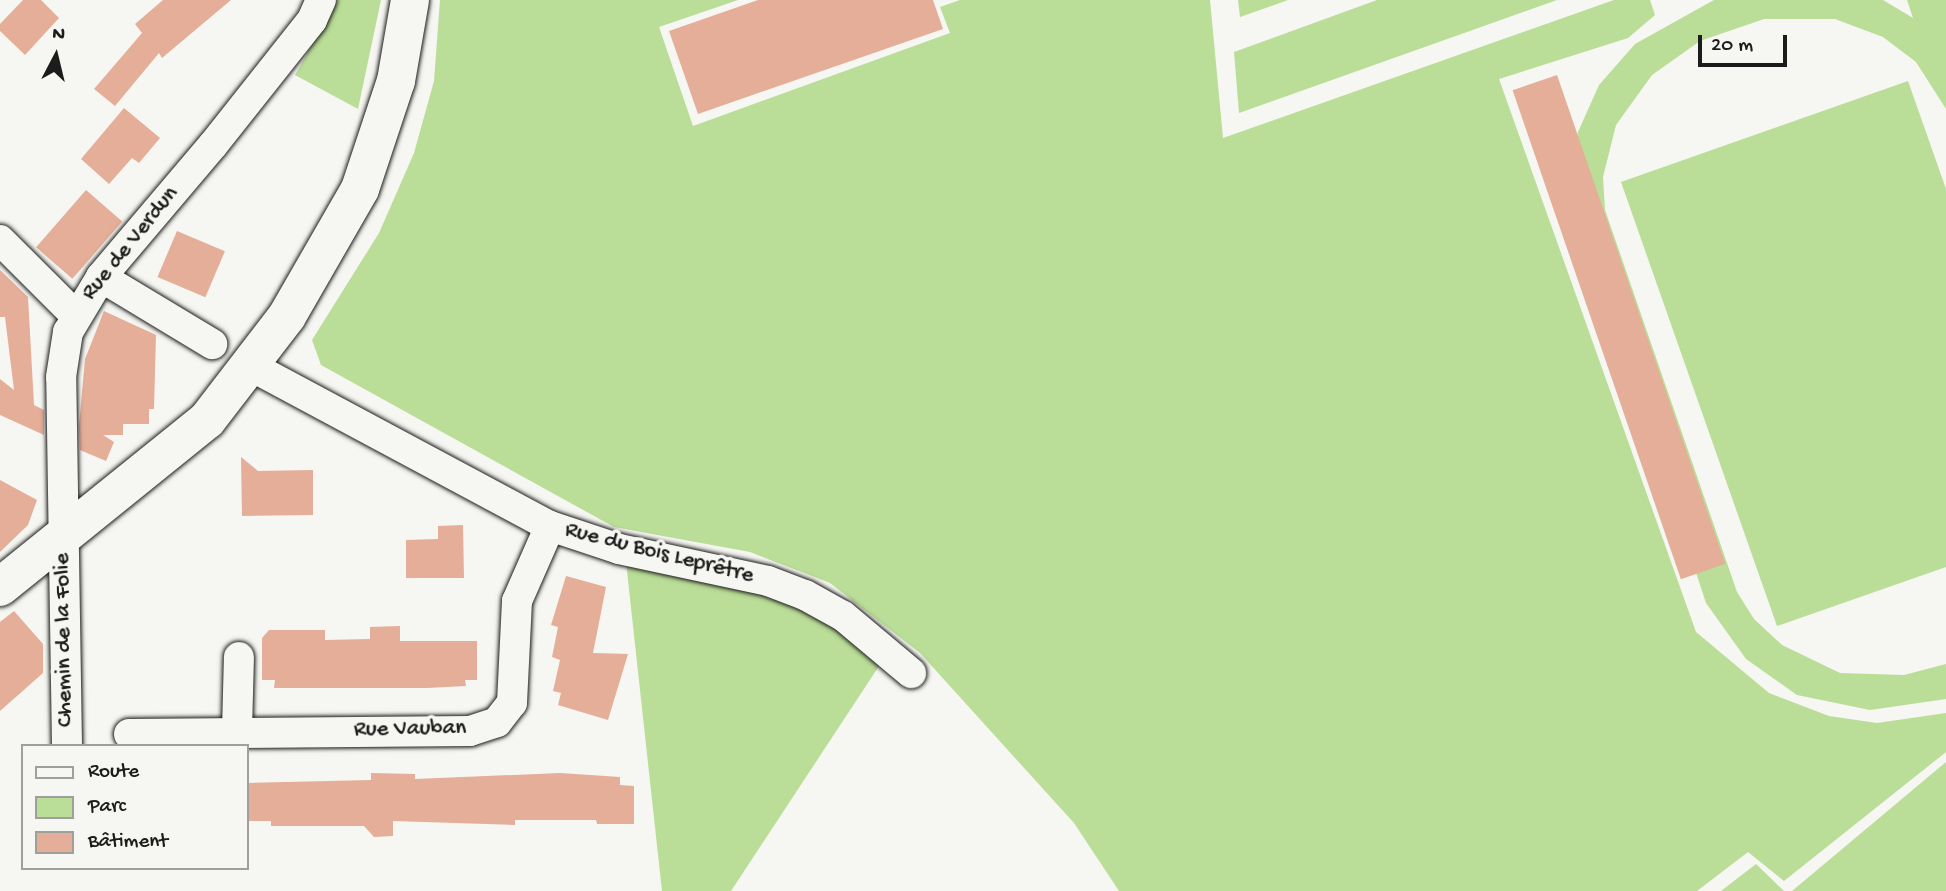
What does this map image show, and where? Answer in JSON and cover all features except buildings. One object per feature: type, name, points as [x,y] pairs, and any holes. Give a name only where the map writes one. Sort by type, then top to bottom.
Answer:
[{"type":"main road","points":[[0,587],[198,427],[251,366],[310,281],[360,189],[396,81],[410,0]]},
{"type":"street","name":"Rue de Verdun","points":[[63,535],[61,377],[75,315],[101,277],[222,135],[312,20],[321,0]]},
{"type":"street","points":[[0,240],[75,315]]},
{"type":"street","points":[[101,277],[212,344]]},
{"type":"street","name":"Rue du Bois Leprêtre","points":[[251,366],[550,526],[620,549],[784,586],[843,616],[911,673]]},
{"type":"street","name":"Rue Vauban","points":[[129,734],[470,731],[497,722],[512,703],[517,601],[550,526]]},
{"type":"street","name":"Chemin de la Folie","points":[[63,535],[67,744]]},
{"type":"street","points":[[237,731],[239,657]]},
{"type":"green space","points":[[338,0],[381,0],[358,109],[295,75]]},
{"type":"green space","points":[[440,0],[738,0],[659,27],[693,126],[950,33],[940,7],[960,0],[1210,0],[1223,138],[1614,0],[1650,0],[1655,15],[1628,38],[1499,79],[1696,632],[1769,693],[1829,716],[1877,723],[1946,713],[1946,752],[1784,881],[1748,852],[1697,891],[1119,891],[1074,823],[920,653],[830,583],[750,552],[614,527],[321,365],[312,340],[379,233],[414,153],[434,81]]},
{"type":"green space","points":[[1238,0],[1288,0],[1240,17]]},
{"type":"green space","points":[[1377,0],[1557,0],[1239,113],[1234,52]]},
{"type":"green space","points":[[1714,0],[1883,0],[1913,18],[1907,0],[1946,0],[1946,109],[1916,62],[1883,37],[1835,19],[1764,19],[1700,41],[1652,75],[1616,125],[1603,177],[1605,210],[1737,592],[1754,619],[1782,645],[1840,673],[1904,675],[1946,664],[1946,699],[1870,710],[1797,695],[1746,659],[1706,603],[1569,187],[1578,132],[1599,85],[1635,44]]},
{"type":"green space","points":[[1908,81],[1946,189],[1946,567],[1777,626],[1621,182]]},
{"type":"green space","points":[[626,562],[691,572],[815,609],[883,660],[731,891],[662,891]]},
{"type":"green space","points":[[1946,762],[1946,891],[1792,891]]},
{"type":"green space","points":[[1756,864],[1784,891],[1721,891]]}]
